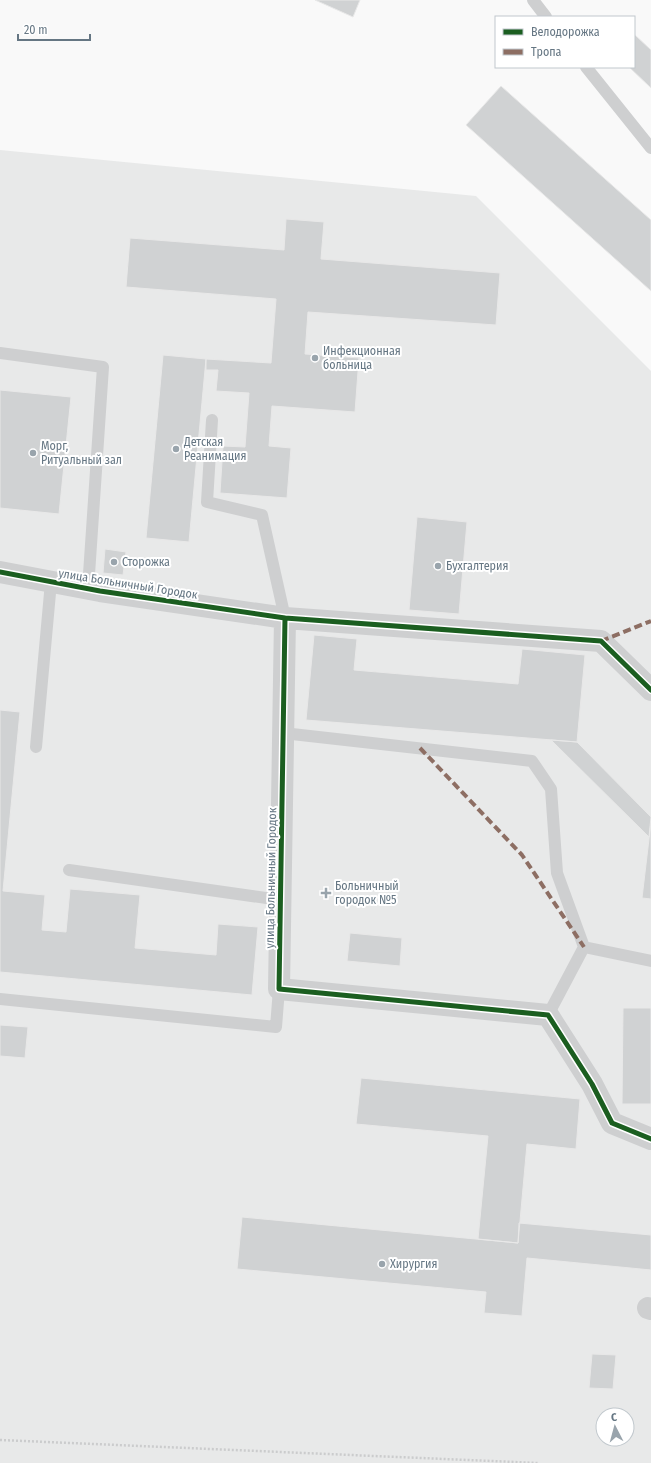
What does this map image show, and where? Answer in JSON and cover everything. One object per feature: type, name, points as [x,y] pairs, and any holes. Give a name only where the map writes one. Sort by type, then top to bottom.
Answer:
[{"type":"street","name":"улица Больничный Городок","points":[[0,572],[88,589],[284,618],[279,989]]},
{"type":"street","points":[[284,618],[601,641],[651,690]]},
{"type":"street","points":[[279,989],[548,1015],[592,1084],[612,1123],[651,1139]]},
{"type":"lane","points":[[533,0],[545,16]]},
{"type":"lane","points":[[587,68],[651,148]]},
{"type":"lane","points":[[0,353],[103,367],[88,589]]},
{"type":"lane","points":[[212,420],[207,502],[262,515],[284,618]]},
{"type":"lane","points":[[36,747],[51,582]]},
{"type":"lane","points":[[283,733],[532,761],[551,789],[558,873],[584,947],[548,1015]]},
{"type":"lane","points":[[69,870],[280,900]]},
{"type":"lane","points":[[584,947],[651,961]]},
{"type":"lane","points":[[0,999],[276,1027],[279,989]]},
{"type":"path","points":[[0,1440],[538,1463]]},
{"type":"shaded area","name":"Больничный городок №5","points":[[0,150],[476,196],[651,371],[651,1463],[0,1463]]},
{"type":"building","points":[[315,0],[360,0],[353,17]]},
{"type":"building","points":[[635,35],[651,50],[651,88],[630,68],[635,68]]},
{"type":"building","points":[[501,86],[651,220],[651,291],[466,125]]},
{"type":"building","name":"Инфекционная больница","points":[[286,219],[324,222],[321,259],[500,273],[496,325],[308,312],[305,354],[359,358],[355,412],[272,406],[269,446],[291,448],[287,498],[220,493],[223,446],[245,447],[249,393],[216,391],[218,370],[206,370],[206,359],[271,363],[276,299],[126,287],[130,238],[284,250]]},
{"type":"building","name":"Детская Реанимация","points":[[163,355],[206,359],[189,542],[146,538]]},
{"type":"building","name":"Морг, Ритуальный зал","points":[[0,390],[71,397],[59,514],[0,508]]},
{"type":"building","name":"Бухгалтерия","points":[[417,517],[467,522],[459,614],[409,610]]},
{"type":"building","name":"Сторожка","points":[[105,549],[126,552],[123,575],[103,573]]},
{"type":"building","points":[[314,635],[357,639],[354,670],[518,684],[522,649],[585,655],[577,742],[306,720]]},
{"type":"building","points":[[0,710],[20,712],[3,891],[45,895],[42,930],[66,932],[70,889],[140,895],[135,948],[216,955],[218,924],[258,927],[252,995],[0,972]]},
{"type":"building","points":[[551,740],[577,742],[651,817],[649,837]]},
{"type":"building","points":[[651,822],[651,899],[642,898]]},
{"type":"building","points":[[350,933],[402,938],[400,966],[347,961]]},
{"type":"building","points":[[623,1008],[651,1008],[651,1104],[622,1104]]},
{"type":"building","points":[[0,1025],[28,1027],[25,1058],[0,1056]]},
{"type":"building","points":[[361,1078],[580,1099],[576,1149],[527,1144],[518,1243],[478,1239],[488,1136],[356,1124]]},
{"type":"building","name":"Хирургия","points":[[242,1217],[518,1243],[519,1223],[651,1235],[651,1270],[527,1258],[522,1316],[484,1313],[486,1292],[237,1269]]},
{"type":"building","points":[[592,1354],[616,1355],[613,1389],[589,1388]]},
{"type":"marked path","points":[[601,641],[651,621]]},
{"type":"marked path","points":[[420,748],[522,855],[584,947]]},
{"type":"cycle path","points":[[0,572],[100,591],[285,618],[279,989],[548,1015],[592,1084],[612,1123],[651,1139]]},
{"type":"cycle path","points":[[285,618],[601,641],[651,690]]},
{"type":"place","name":"Инфекционная больница","points":[[315,358]]},
{"type":"place","name":"Детская Реанимация","points":[[176,449]]},
{"type":"place","name":"Морг, Ритуальный зал","points":[[33,453]]},
{"type":"place","name":"Сторожка","points":[[114,562]]},
{"type":"place","name":"Бухгалтерия","points":[[438,566]]},
{"type":"place","name":"Больничный городок №5","points":[[326,893]]},
{"type":"place","name":"Хирургия","points":[[382,1264]]}]
